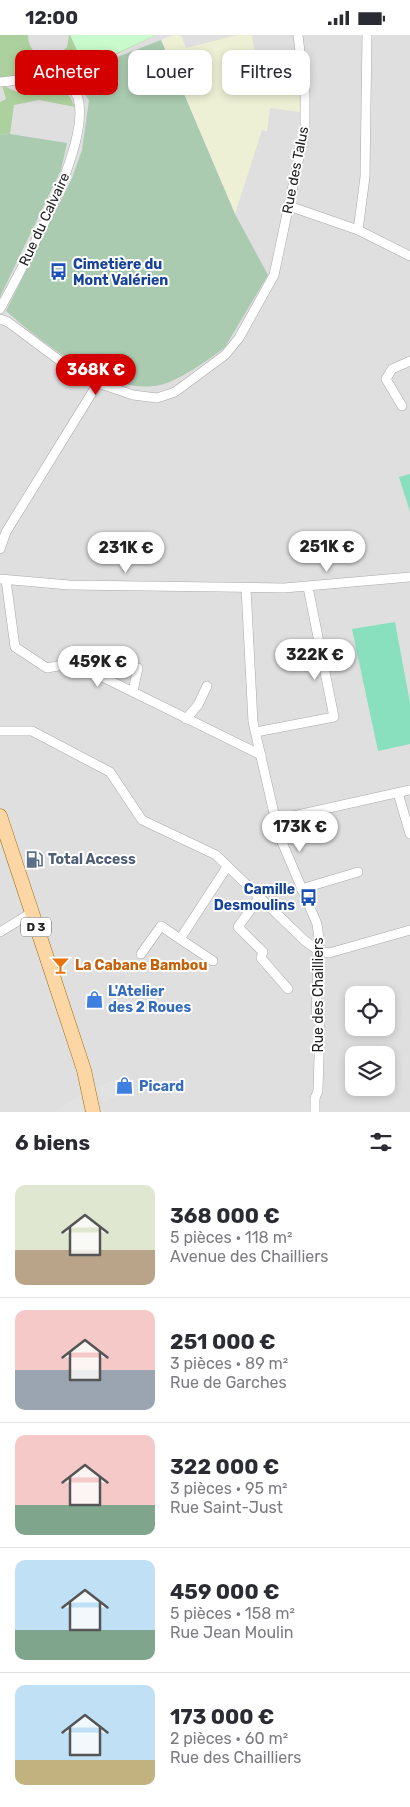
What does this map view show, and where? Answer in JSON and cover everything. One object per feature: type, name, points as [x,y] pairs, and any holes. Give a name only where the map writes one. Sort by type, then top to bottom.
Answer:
[{"type":"main road","name":"D 3","points":[[0,816],[84,1070],[93,1112]]},
{"type":"street","name":"Rue des Talus","points":[[0,319],[8,322],[56,359],[98,383],[133,395],[157,397],[175,392],[201,375],[233,347],[274,275],[289,207],[304,129],[305,93],[298,35]]},
{"type":"street","points":[[358,230],[365,177],[367,35]]},
{"type":"street","name":"Rue du Calvaire","points":[[0,82],[56,79],[69,85],[81,100],[80,117],[66,174],[49,215],[0,309]]},
{"type":"street","points":[[289,207],[358,230],[410,256]]},
{"type":"street","points":[[402,406],[386,379],[392,369],[410,361]]},
{"type":"street","points":[[0,549],[6,532],[98,383]]},
{"type":"street","points":[[261,755],[74,663],[47,667],[15,647],[3,580],[69,585],[246,588],[308,587],[410,577]]},
{"type":"street","points":[[256,732],[334,717],[308,587]]},
{"type":"street","name":"Rue des Chailliers","points":[[246,588],[253,722],[275,820],[301,889],[317,924],[319,951],[316,1017],[320,1021],[318,1091],[315,1098],[315,1112]]},
{"type":"street","points":[[133,691],[138,668]]},
{"type":"street","points":[[186,719],[198,705],[207,686]]},
{"type":"street","points":[[0,731],[32,731],[110,772],[142,820],[212,853],[304,940],[319,951],[329,953],[410,930]]},
{"type":"street","points":[[275,820],[410,790]]},
{"type":"street","points":[[398,793],[410,834]]},
{"type":"street","points":[[180,939],[227,867]]},
{"type":"street","points":[[301,889],[358,872]]},
{"type":"street","points":[[259,898],[238,927],[263,952],[261,959],[288,989]]},
{"type":"street","points":[[0,932],[32,913]]},
{"type":"street","points":[[141,954],[161,925],[212,961]]},
{"type":"shaded area","points":[[0,35],[410,35],[410,1112],[0,1112]]},
{"type":"shaded area","points":[[117,1079],[124,1093],[102,1102],[99,1086]]},
{"type":"shaded area","points":[[81,1095],[83,1112],[54,1112]]},
{"type":"green space","points":[[0,35],[28,35],[28,40],[34,50],[15,50],[15,77],[0,79]]},
{"type":"green space","points":[[69,35],[156,35],[118,53],[118,50],[64,50],[67,47]]},
{"type":"green space","points":[[70,35],[156,35],[118,53],[118,50],[77,50]]},
{"type":"green space","points":[[173,35],[181,35],[186,48],[237,35],[252,35],[254,50],[222,50],[222,95],[299,95],[300,112],[270,108],[267,131],[262,130],[235,214],[184,95],[212,95],[212,50],[165,50],[161,40]]},
{"type":"green space","points":[[161,40],[165,50],[135,50]]},
{"type":"green space","points":[[128,53],[128,95],[184,95],[235,214],[268,275],[225,347],[185,375],[160,385],[140,386],[119,383],[98,375],[77,364],[38,338],[6,311],[72,178],[82,150],[89,100],[85,95],[118,95],[118,57]]},
{"type":"green space","points":[[2,85],[15,91],[15,95],[68,95],[75,107],[39,100],[14,105],[10,134],[0,135],[0,102],[6,99]]},
{"type":"green space","points":[[10,134],[67,143],[61,170],[0,297],[0,135]]},
{"type":"green space","points":[[410,474],[410,512],[399,477]]},
{"type":"green space","points":[[395,622],[410,703],[410,744],[378,751],[352,629]]},
{"type":"place","name":"Cimetière du Mont Valérien","points":[[59,272]]},
{"type":"place","name":"Total Access","points":[[34,859]]},
{"type":"place","name":"Camille Desmoulins","points":[[309,897]]},
{"type":"place","name":"La Cabane Bambou","points":[[61,965]]},
{"type":"place","name":"L'Atelier des 2 Roues","points":[[94,999]]},
{"type":"place","name":"Picard","points":[[125,1086]]}]
